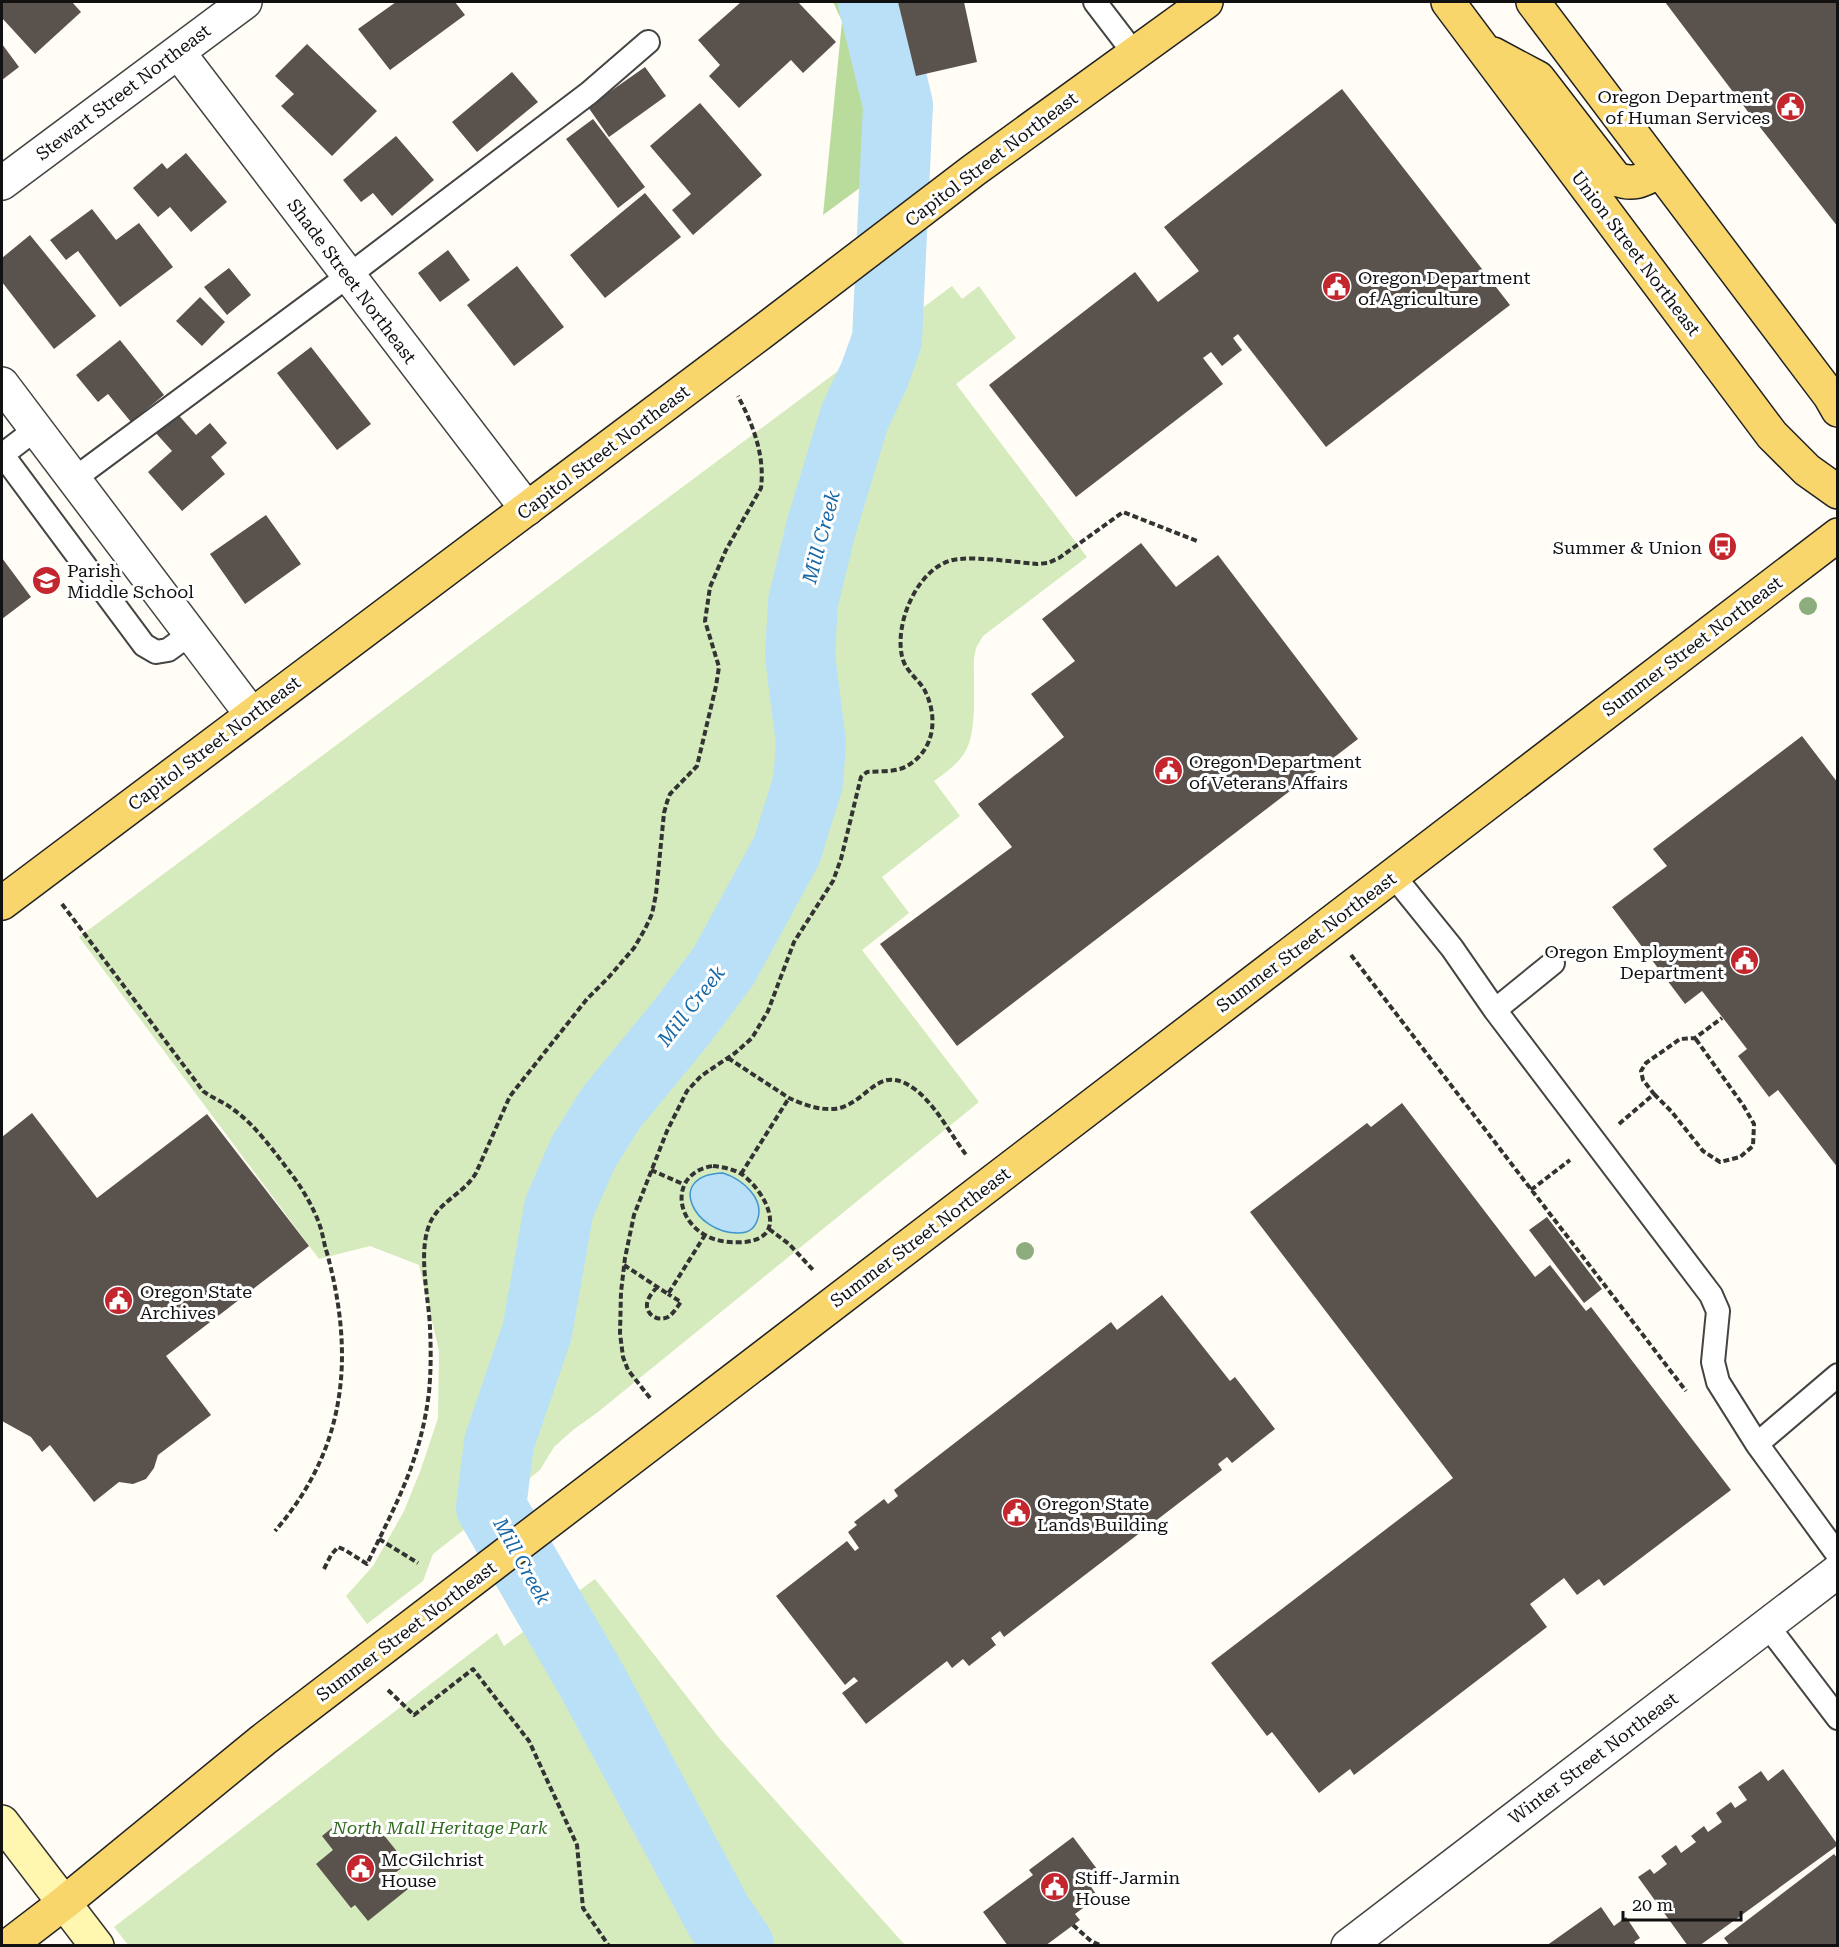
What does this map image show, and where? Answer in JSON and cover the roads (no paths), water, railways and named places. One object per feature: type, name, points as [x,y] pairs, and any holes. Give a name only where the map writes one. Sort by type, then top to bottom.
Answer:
[{"type":"main road","name":"Capitol Street Northeast","points":[[2,903],[974,170],[1206,2]]},
{"type":"main road","name":"Union Street Northeast","points":[[1448,2],[1772,435],[1807,470],[1838,492]]},
{"type":"main road","points":[[1533,2],[1830,396],[1838,410]]},
{"type":"main road","points":[[1483,48],[1538,78],[1616,179],[1627,184],[1639,183],[1660,171]]},
{"type":"main road","name":"Summer Street Northeast","points":[[8,1946],[263,1740],[1838,535]]},
{"type":"street","name":"Stewart Street Northeast","points":[[2,183],[245,2]]},
{"type":"street","name":"Shade Street Northeast","points":[[178,52],[527,509]]},
{"type":"street","points":[[2,384],[252,716]]},
{"type":"street","name":"Winter Street Northeast","points":[[1348,1946],[1838,1571]]},
{"type":"street","points":[[2,1822],[98,1946]]},
{"type":"lane","points":[[1095,2],[1134,53]]},
{"type":"lane","points":[[74,478],[348,276],[589,93],[648,42]]},
{"type":"lane","points":[[36,429],[2,454],[144,645],[156,652],[168,650],[190,634]]},
{"type":"lane","points":[[1394,875],[1452,948],[1495,1010],[1711,1295],[1718,1311],[1713,1362],[1718,1382],[1757,1444],[1838,1555]]},
{"type":"lane","points":[[1495,1010],[1553,963]]},
{"type":"lane","points":[[1757,1444],[1838,1376]]},
{"type":"lane","points":[[1767,1625],[1838,1718]]},
{"type":"water","points":[[723,1173],[738,1180],[755,1198],[759,1213],[756,1224],[748,1231],[739,1233],[723,1231],[709,1224],[692,1204],[690,1193],[694,1183],[705,1176]]},
{"type":"waterway","name":"Mill Creek","points":[[739,1946],[718,1915],[592,1681],[491,1507],[499,1443],[537,1332],[559,1208],[583,1153],[611,1108],[681,1023],[723,967],[787,850],[808,782],[811,743],[800,656],[803,602],[821,528],[855,416],[874,376],[887,340],[898,105],[873,2]]},
{"type":"place","name":"Oregon Department of Human Services","points":[[1791,106]]},
{"type":"place","name":"Oregon Department of Agriculture","points":[[1337,287]]},
{"type":"place","name":"Summer & Union","points":[[1723,547]]},
{"type":"place","name":"Parish Middle School","points":[[46,580]]},
{"type":"place","name":"Oregon Department of Veterans Affairs","points":[[1168,771]]},
{"type":"place","name":"Oregon Employment Department","points":[[1745,961]]},
{"type":"place","name":"Oregon State Archives","points":[[119,1301]]},
{"type":"place","name":"Oregon State Lands Building","points":[[1016,1513]]},
{"type":"place","name":"McGilchrist House","points":[[360,1869]]},
{"type":"place","name":"Stiff-Jarmin House","points":[[1054,1887]]},
{"type":"park label","name":"North Mall Heritage Park","points":[[440,1827]]}]
